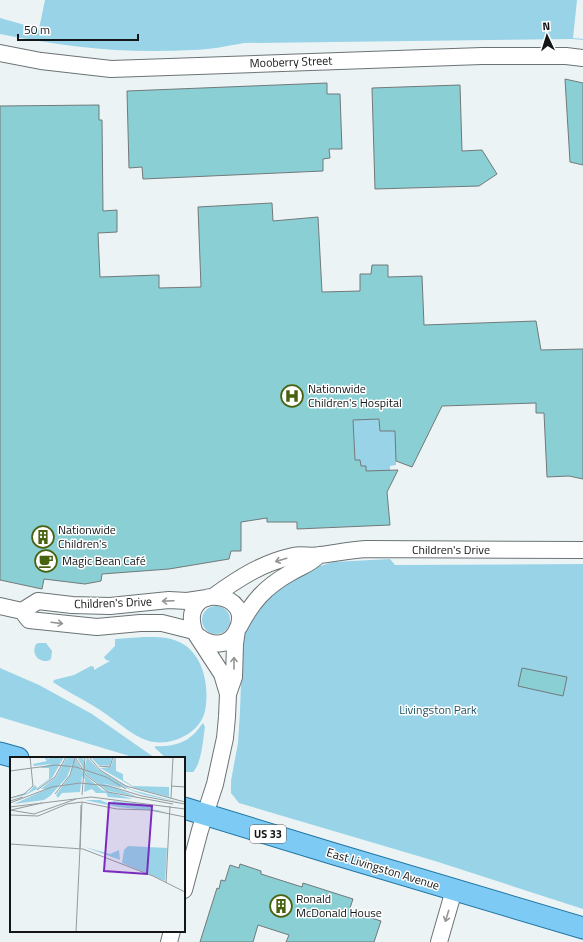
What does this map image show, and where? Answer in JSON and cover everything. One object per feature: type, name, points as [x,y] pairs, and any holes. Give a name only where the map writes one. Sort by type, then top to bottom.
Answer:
[{"type":"main road","points":[[0,753],[14,757]]},
{"type":"main road","name":"East Livingston Avenue","points":[[185,808],[583,928]]},
{"type":"street","name":"Mooberry Street","points":[[0,52],[42,61],[112,69],[474,57],[566,56],[583,58]]},
{"type":"street","name":"Children's Drive","points":[[22,611],[38,601],[72,605],[110,606],[169,600],[187,601],[210,597],[244,575],[270,562],[294,556],[366,550],[583,550]]},
{"type":"street","name":"Children's Drive","points":[[238,629],[248,610],[257,598],[270,586],[290,572],[311,563],[319,555]]},
{"type":"street","points":[[185,886],[215,784],[225,738],[228,694],[234,677],[235,644],[240,619],[239,612],[235,605],[229,600],[222,597],[210,597],[200,602],[193,612],[192,623],[196,634],[222,674],[228,694]]},
{"type":"street","name":"Children's Drive","points":[[0,606],[22,611],[29,620],[97,627],[140,623],[162,623],[196,634]]},
{"type":"street","points":[[196,634],[206,642],[214,644],[229,640],[235,635],[238,629]]},
{"type":"street","points":[[439,942],[454,890]]},
{"type":"street","points":[[169,942],[172,932]]},
{"type":"green space","points":[[45,0],[577,0],[573,38],[583,40],[244,43],[218,48],[143,51],[72,46],[0,34],[0,18],[39,29]]},
{"type":"green space","points":[[397,409],[396,465],[390,466],[390,471],[366,471],[366,466],[361,466],[360,460],[355,460],[353,421],[358,419],[379,419],[380,431],[393,431]]},
{"type":"green space","name":"Livingston Park","points":[[390,559],[395,565],[583,564],[583,909],[435,861],[239,803],[231,793],[231,781],[238,743],[240,711],[241,683],[239,654],[245,628],[271,591],[302,572],[333,562]]},
{"type":"green space","points":[[216,606],[226,610],[230,620],[226,630],[216,634],[206,630],[202,620],[206,610]]},
{"type":"green space","points":[[144,637],[169,638],[186,646],[199,661],[203,670],[206,701],[202,719],[191,732],[175,740],[157,742],[143,739],[97,708],[53,682],[54,680],[74,675],[91,666],[94,667],[94,670],[110,661],[106,660],[104,657],[115,646],[115,639]]},
{"type":"green space","points":[[46,643],[52,651],[51,659],[48,661],[38,659],[36,657],[34,651],[36,644]]},
{"type":"green space","points":[[0,668],[39,685],[92,714],[154,757],[133,757],[0,717]]},
{"type":"green space","points":[[203,723],[205,727],[202,751],[193,772],[185,772],[185,757],[165,757],[155,748],[155,746],[166,746],[181,742],[191,737]]},
{"type":"building","points":[[565,79],[583,83],[583,165],[570,162]]},
{"type":"building","points":[[327,83],[327,94],[340,94],[342,149],[329,149],[330,158],[323,159],[323,171],[143,179],[142,167],[129,168],[127,91]]},
{"type":"building","points":[[460,85],[462,151],[482,150],[497,174],[479,186],[375,189],[372,88]]},
{"type":"building","points":[[99,105],[99,120],[102,120],[103,211],[117,210],[117,232],[98,233],[100,277],[159,275],[159,288],[201,287],[198,207],[272,203],[273,221],[318,217],[322,292],[360,291],[360,274],[371,274],[372,265],[388,265],[388,277],[422,276],[424,325],[536,321],[541,350],[583,349],[583,479],[569,476],[547,477],[544,413],[536,413],[536,403],[442,406],[412,467],[396,461],[395,431],[380,431],[379,419],[353,420],[355,460],[360,460],[361,466],[366,466],[366,471],[398,470],[387,492],[390,525],[297,529],[297,522],[267,522],[267,518],[241,522],[241,551],[231,551],[229,559],[169,569],[102,574],[101,581],[85,584],[44,579],[42,589],[0,580],[0,106]]},
{"type":"building","points":[[522,668],[567,677],[563,696],[518,686]]},
{"type":"building","name":"Ronald McDonald House","points":[[240,864],[261,871],[261,874],[302,887],[303,883],[353,899],[349,911],[381,921],[374,942],[286,942],[289,935],[258,925],[253,942],[200,942],[217,888],[219,889],[221,880],[225,881],[230,865],[239,868]]},
{"type":"place","name":"Nationwide Children's Hospital","points":[[292,396]]},
{"type":"place","name":"Nationwide Children's","points":[[43,537]]},
{"type":"place","name":"Magic Bean Café","points":[[46,561]]},
{"type":"place","name":"Ronald McDonald House","points":[[281,906]]}]
